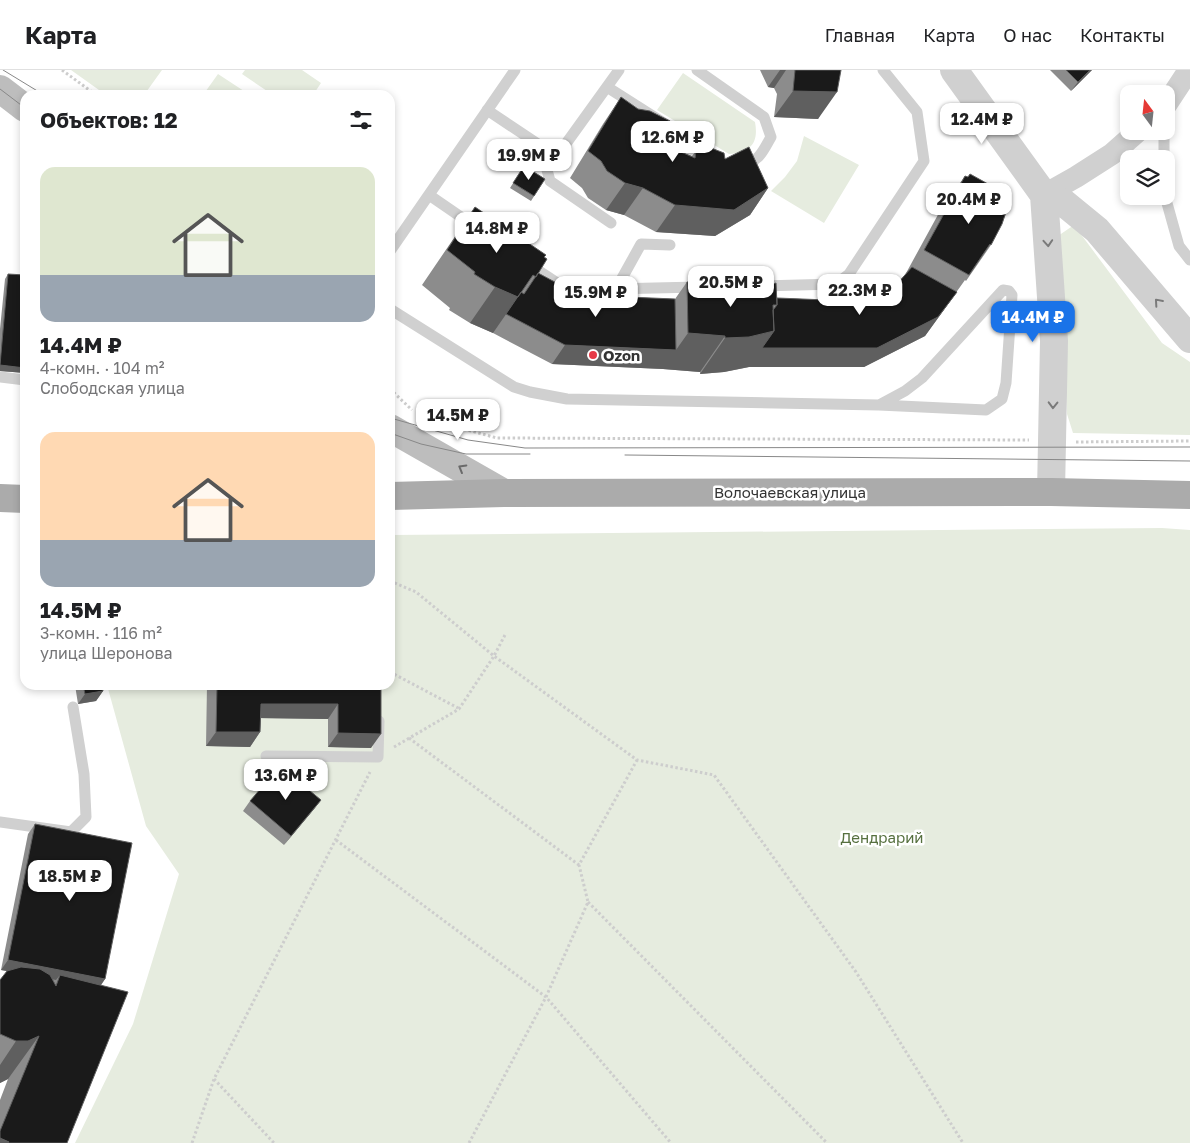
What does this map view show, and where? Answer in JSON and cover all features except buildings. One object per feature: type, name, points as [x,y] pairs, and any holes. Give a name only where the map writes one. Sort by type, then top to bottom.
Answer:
[{"type":"main road","points":[[0,89],[20,104]]},
{"type":"main road","points":[[395,431],[504,493]]},
{"type":"main road","name":"Волочаевская улица","points":[[395,496],[504,493],[1051,492],[1190,495]]},
{"type":"main road","points":[[0,498],[20,499]]},
{"type":"street","points":[[954,70],[1044,194],[1064,203],[1097,230],[1190,339]]},
{"type":"street","points":[[1175,92],[1189,70]]},
{"type":"street","points":[[1044,194],[1112,154],[1128,140]]},
{"type":"street","points":[[1044,194],[1054,341],[1051,492]]},
{"type":"lane","points":[[395,244],[515,70]]},
{"type":"lane","points":[[611,223],[550,181],[546,170],[619,70]]},
{"type":"lane","points":[[607,87],[730,165],[747,164],[760,157],[771,137],[764,117],[697,70]]},
{"type":"lane","points":[[750,286],[836,284],[849,274],[924,161],[917,112],[883,70]]},
{"type":"lane","points":[[487,110],[556,156]]},
{"type":"lane","points":[[429,196],[484,233]]},
{"type":"lane","points":[[1168,205],[1179,246],[1190,260]]},
{"type":"lane","points":[[616,289],[641,244],[670,245]]},
{"type":"lane","points":[[515,255],[568,290],[711,287]]},
{"type":"lane","points":[[395,312],[514,387],[566,399],[880,405],[986,410],[1002,399],[1006,383],[1012,295],[1010,291],[1003,290],[922,378],[905,391],[880,405]]},
{"type":"lane","points":[[0,377],[20,379]]},
{"type":"lane","points":[[0,822],[71,832],[86,817],[84,774],[73,707]]},
{"type":"lane","points":[[266,756],[378,757],[380,712]]},
{"type":"path","points":[[62,70],[89,90]]},
{"type":"path","points":[[395,394],[418,417]]},
{"type":"path","points":[[426,419],[497,438],[1029,440]]},
{"type":"path","points":[[1076,442],[1190,442]]},
{"type":"path","points":[[395,583],[416,592],[494,656],[637,760],[714,775],[856,972],[963,1143]]},
{"type":"path","points":[[192,1143],[214,1079],[378,757],[459,709],[494,656],[506,633]]},
{"type":"path","points":[[395,675],[459,709]]},
{"type":"path","points":[[409,738],[579,865],[588,902],[827,1143]]},
{"type":"path","points":[[579,865],[637,760]]},
{"type":"path","points":[[336,840],[546,997],[670,1143]]},
{"type":"path","points":[[469,1143],[546,997],[588,902]]},
{"type":"path","points":[[214,1079],[274,1143]]},
{"type":"green space","points":[[71,70],[162,70],[148,90],[99,90]]},
{"type":"green space","points":[[245,70],[302,70],[321,83],[316,90],[266,90],[242,74]]},
{"type":"green space","points":[[683,73],[755,122],[756,136],[748,149],[729,154],[657,110]]},
{"type":"green space","points":[[218,74],[242,90],[207,90]]},
{"type":"green space","points":[[804,136],[859,165],[824,223],[771,191],[797,161]]},
{"type":"green space","points":[[1074,225],[1162,343],[1190,362],[1190,435],[1073,433],[1067,414],[1063,305],[1055,238]]},
{"type":"green space","name":"Дендрарий","points":[[1162,528],[1190,530],[1190,1143],[75,1143],[133,1024],[179,874],[146,826],[108,690],[395,690],[395,535]]},
{"type":"tram line","points":[[3,70],[36,90]]},
{"type":"tram line","points":[[0,89],[20,104]]},
{"type":"tram line","points":[[395,419],[468,440],[525,448],[1190,447]]},
{"type":"tram line","points":[[395,435],[421,444],[466,454],[530,454]]},
{"type":"tram line","points":[[625,455],[1190,461]]},
{"type":"place","name":"Ozon","points":[[593,355]]}]
